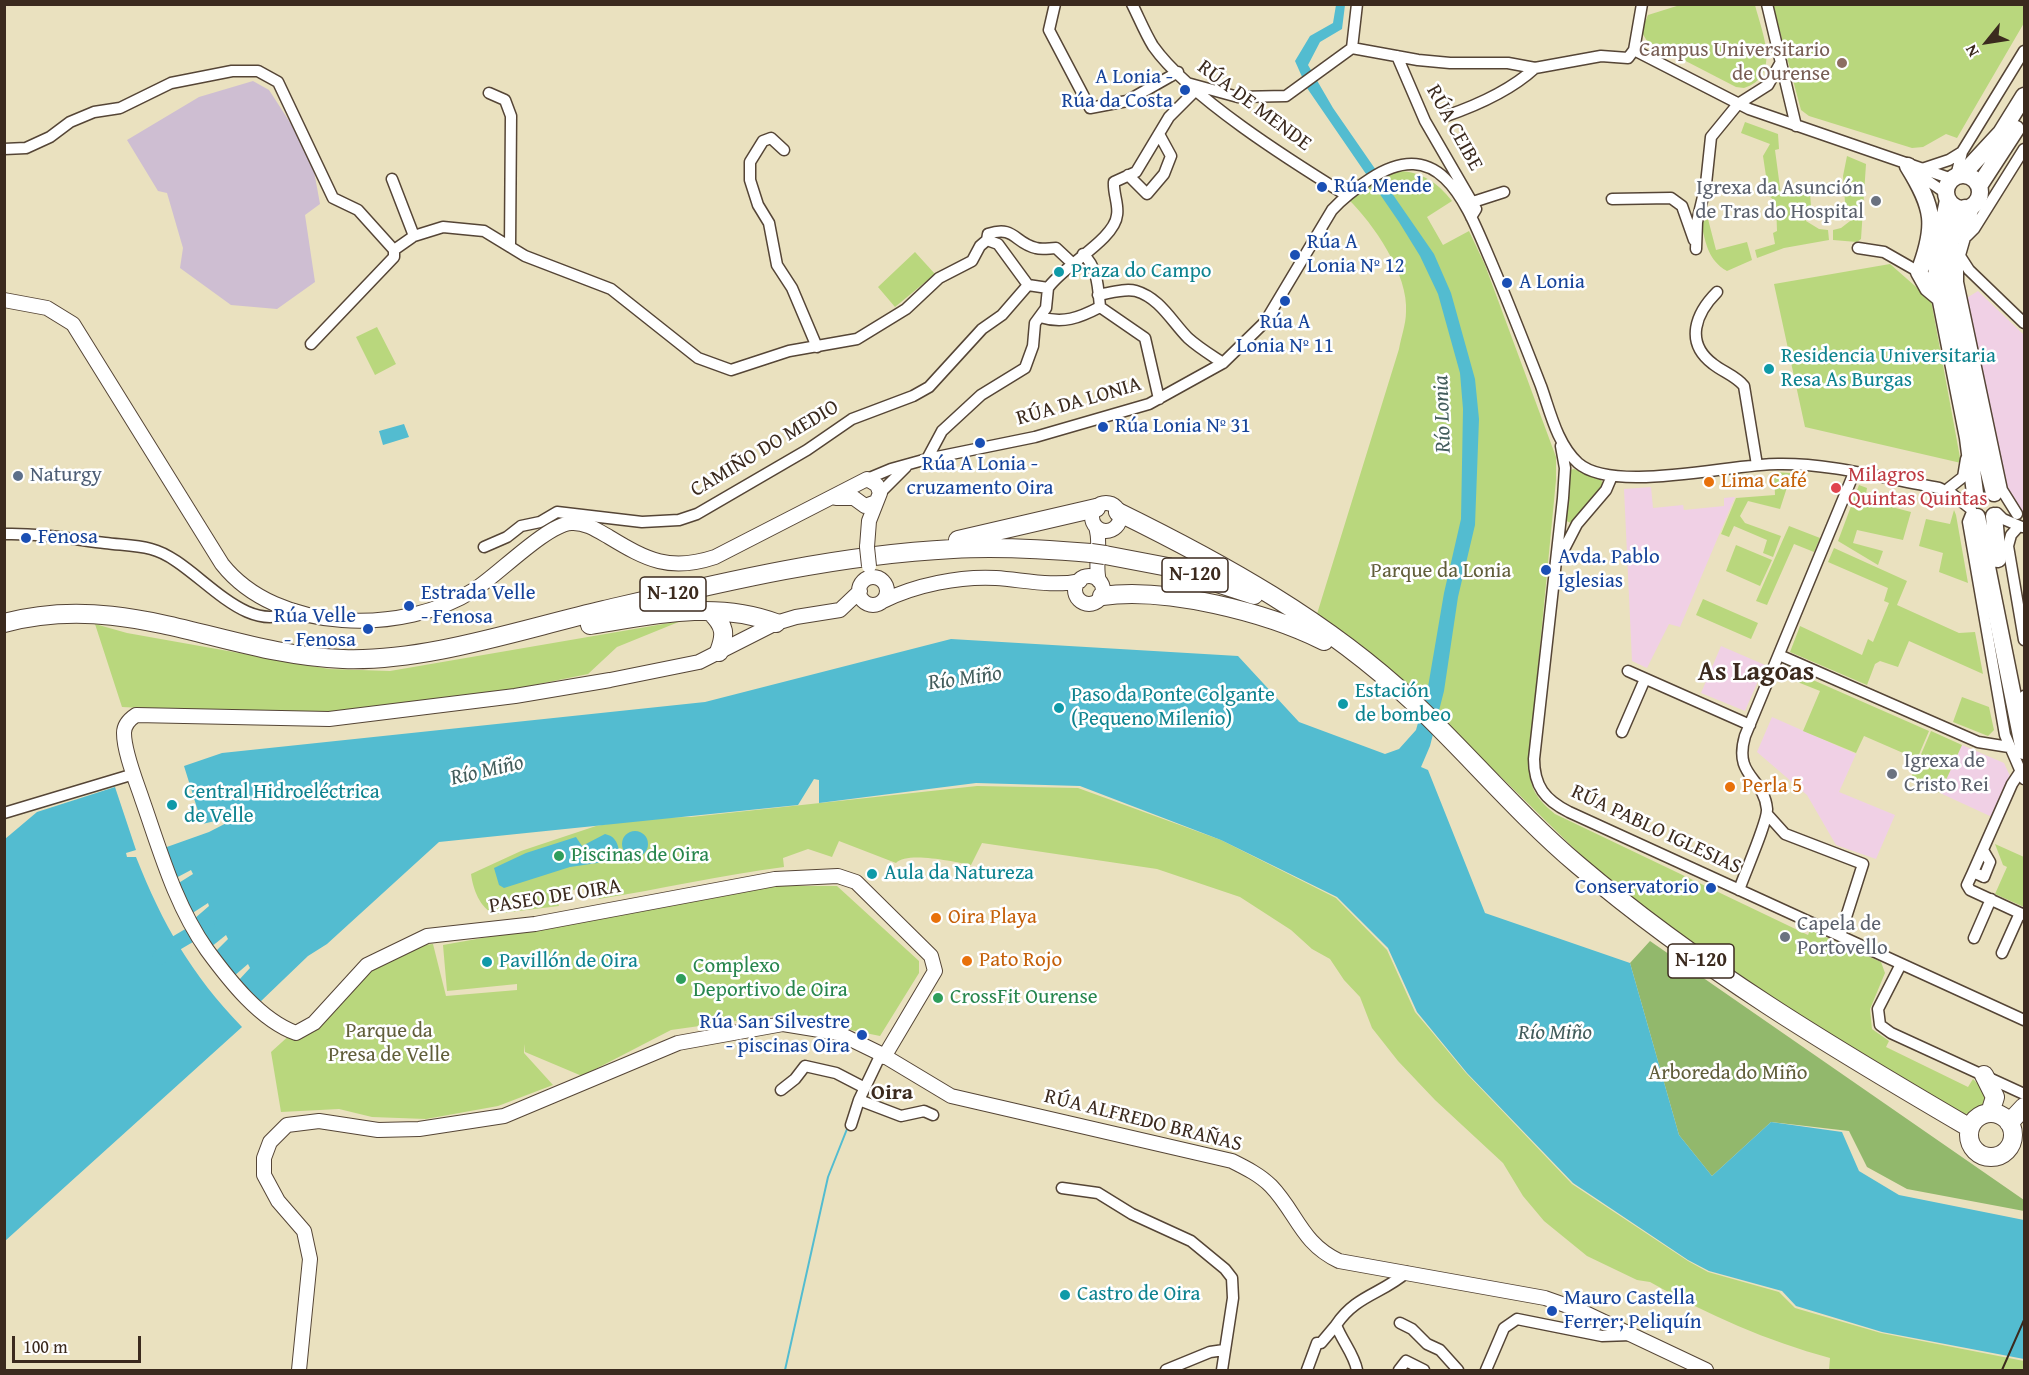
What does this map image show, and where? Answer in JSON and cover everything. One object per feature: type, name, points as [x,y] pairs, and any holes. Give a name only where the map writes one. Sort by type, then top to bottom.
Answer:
[{"type":"highway","points":[[899,553],[1096,508]]},
{"type":"highway","points":[[1118,512],[1198,552],[1303,615],[1326,634]]},
{"type":"highway","name":"N-120","points":[[4,623],[46,615],[111,614],[157,621],[309,656],[344,659],[383,658],[449,646],[714,585],[834,561],[899,553],[1004,548],[1098,548],[1230,586],[1280,608],[1326,634],[1410,700],[1575,863],[1650,925],[1766,1005],[1970,1128]]},
{"type":"highway","points":[[1100,588],[1238,610],[1304,631],[1362,660]]},
{"type":"highway","points":[[449,646],[667,611],[711,612],[776,623]]},
{"type":"highway","points":[[711,612],[723,628],[724,637],[719,652]]},
{"type":"highway","points":[[1984,1075],[1995,1096],[1990,1113]]},
{"type":"highway","points":[[2009,1124],[2017,1112],[2025,1107]]},
{"type":"highway","points":[[1990,1113],[1998,1114],[2009,1124],[2017,1148],[1993,1156],[1979,1153],[1970,1142],[1970,1128],[1978,1117],[1990,1113]]},
{"type":"main road","points":[[2024,703],[1986,503],[1968,438],[1955,375],[1936,266],[1953,185],[2001,133],[2025,96]]},
{"type":"main road","points":[[2017,749],[1986,503],[1980,436],[1948,279],[1947,263],[1951,237],[1979,195],[1979,186],[2025,116]]},
{"type":"main road","points":[[1915,167],[1930,209],[1931,224],[1919,272],[1928,288],[1940,298]]},
{"type":"main road","points":[[1953,185],[1972,178],[1979,186]]},
{"type":"main road","points":[[1953,185],[1955,206],[1970,206]]},
{"type":"main road","points":[[1926,251],[1941,234]]},
{"type":"street","points":[[1055,4],[1049,30],[1090,108],[1126,101],[1178,72]]},
{"type":"street","name":"RÚA DE MENDE","points":[[1132,4],[1153,45],[1192,86],[1346,195]]},
{"type":"street","points":[[1350,50],[1356,4]]},
{"type":"street","points":[[927,459],[942,431],[981,395],[1025,368],[1033,346],[1035,323],[1046,308],[1048,288],[1058,274],[1111,232],[1118,214],[1113,194],[1114,183],[1136,172],[1169,117],[1192,86],[1238,97],[1286,96],[1350,50],[1450,63],[1508,63],[1536,68],[1601,56],[1628,58],[1634,50],[1635,32],[1642,4]]},
{"type":"street","points":[[1767,4],[1796,126]]},
{"type":"street","points":[[1634,50],[1738,104],[1915,167],[1953,185]]},
{"type":"street","points":[[1953,185],[1962,152],[2025,51]]},
{"type":"street","name":"RÚA CEIBE","points":[[1397,56],[1425,121],[1473,202],[1476,209],[1471,218]]},
{"type":"street","points":[[1612,199],[1671,198],[1682,206],[1696,249],[1697,222],[1706,184],[1711,137],[1738,104],[1768,85],[1780,62]]},
{"type":"street","points":[[1446,116],[1466,109],[1520,82],[1536,68]]},
{"type":"street","points":[[4,149],[26,148],[50,136],[70,122],[94,111],[120,108],[171,83],[232,71],[258,71],[278,82],[333,198],[358,210],[394,249],[394,257],[311,344]]},
{"type":"street","points":[[489,93],[505,100],[511,116],[510,247]]},
{"type":"street","points":[[1128,175],[1147,194],[1164,174],[1171,156],[1159,134]]},
{"type":"street","points":[[784,150],[771,138],[763,141],[750,162],[750,180],[758,205],[769,223],[777,265],[792,288],[817,347]]},
{"type":"street","points":[[1994,163],[2025,148]]},
{"type":"street","points":[[1965,239],[1974,229],[2025,148]]},
{"type":"street","points":[[1915,167],[1949,160],[1962,152]]},
{"type":"street","name":"RÚA DA LONIA","points":[[862,481],[891,469],[927,459],[1035,437],[1149,404],[1223,363],[1265,322],[1332,210],[1346,195],[1385,170],[1404,162],[1431,169],[1455,189],[1471,218]]},
{"type":"street","points":[[1915,167],[1953,185]]},
{"type":"street","points":[[392,179],[414,236]]},
{"type":"street","points":[[1473,202],[1504,192]]},
{"type":"street","points":[[1970,206],[1960,256],[1958,282],[1986,503],[2003,519],[2021,522]]},
{"type":"street","points":[[1471,218],[1505,295],[1556,429],[1567,450],[1579,464],[1594,472],[1612,476],[1660,475],[1757,465],[1801,465],[1944,488],[1986,503],[2021,522]]},
{"type":"street","points":[[394,249],[414,236],[443,227],[484,231],[510,247],[564,272],[611,290],[698,358],[731,370],[789,351],[857,339],[906,309],[939,278],[972,261],[980,246],[987,240],[988,234],[1010,231],[1037,248],[1056,248],[1072,263]]},
{"type":"street","points":[[987,240],[998,244],[1028,285],[1048,288]]},
{"type":"street","points":[[1858,248],[1884,252],[1919,272]]},
{"type":"street","points":[[1083,254],[1092,264],[1100,307],[1145,338],[1159,399]]},
{"type":"street","points":[[1960,256],[1969,270],[2025,323]]},
{"type":"street","name":"CAMIÑO DO MEDIO","points":[[484,547],[507,537],[521,526],[540,522],[557,512],[573,518],[642,522],[679,520],[697,514],[807,450],[852,419],[876,408],[913,396],[929,387],[982,329],[1002,315],[1028,285]]},
{"type":"street","points":[[1098,295],[1135,290],[1147,296],[1166,310],[1169,318],[1198,346],[1223,363]]},
{"type":"street","points":[[1717,292],[1706,303],[1697,319],[1698,343],[1710,362],[1744,386],[1757,465]]},
{"type":"street","points":[[4,300],[47,308],[73,324],[222,564],[251,591],[294,610],[337,620],[364,622],[439,607],[475,589],[547,534],[573,518],[652,560],[683,564],[715,557],[862,481],[878,485],[878,497],[869,521],[867,547]]},
{"type":"street","points":[[1040,317],[1053,321],[1076,320],[1100,307]]},
{"type":"street","points":[[1944,488],[1963,477],[1966,460],[1955,375]]},
{"type":"street","name":"RÚA PABLO IGLESIAS","points":[[1556,429],[1565,468],[1557,566],[1534,759],[1535,777],[1540,789],[1562,809],[2025,1020]]},
{"type":"street","name":"RÚA DA LONIA","points":[[878,497],[897,474],[909,465]]},
{"type":"street","points":[[1738,890],[1767,814],[1765,801],[1741,759],[1742,747],[1749,725],[1854,472]]},
{"type":"street","name":"RÚA PABLO IGLESIAS","points":[[1557,566],[1577,524],[1606,490],[1612,476]]},
{"type":"street","points":[[862,481],[854,490],[863,519],[869,566],[862,586],[865,602],[878,603],[887,594],[882,582],[869,566]]},
{"type":"street","points":[[828,499],[856,500],[865,506],[878,497]]},
{"type":"street","points":[[1036,582],[1077,596],[1087,604],[1096,602],[1100,588],[1098,548],[1092,520],[1096,508],[1108,504],[1118,512],[1117,525],[1111,530],[1103,531],[1098,548],[1076,588],[1077,596]]},
{"type":"street","points":[[1560,519],[1565,524],[1577,524]]},
{"type":"street","points":[[2021,522],[2011,535],[2008,546],[2025,640]]},
{"type":"street","points":[[4,534],[32,534],[151,548],[170,556],[225,600],[254,614],[274,618],[294,610]]},
{"type":"street","points":[[719,652],[776,623],[796,617],[849,613],[922,587],[981,578],[1068,583],[1092,577],[1100,588]]},
{"type":"street","points":[[827,613],[847,606],[871,578],[882,582],[922,587]]},
{"type":"street","name":"PASEO DE OIRA","points":[[719,652],[699,662],[515,696],[340,718],[136,715],[129,720],[124,732],[134,774],[167,871],[183,908],[206,948],[235,984],[279,1027],[296,1033],[314,1023],[367,965],[427,936],[535,924],[775,879],[838,876],[856,882],[882,907],[931,956],[935,971],[883,1055]]},
{"type":"street","points":[[1779,655],[1978,742],[2017,749],[2022,776],[2012,784],[1968,888],[2022,914],[2002,953]]},
{"type":"street","points":[[1628,671],[1749,725]]},
{"type":"street","points":[[1622,732],[1646,679]]},
{"type":"street","points":[[4,813],[134,774]]},
{"type":"street","points":[[1767,814],[1785,834],[1863,864],[1840,936]]},
{"type":"street","points":[[1974,938],[1990,899]]},
{"type":"street","points":[[1900,964],[1878,1009],[1880,1025],[1891,1033],[2025,1094]]},
{"type":"street","name":"RÚA ALFREDO BRAÑAS","points":[[299,1371],[310,1259],[304,1231],[278,1201],[264,1176],[264,1158],[270,1142],[287,1125],[319,1121],[378,1130],[419,1129],[504,1116],[678,1043],[783,1024],[837,1033],[883,1055],[951,1096],[1232,1161],[1254,1173],[1271,1187],[1304,1234],[1330,1257],[1355,1265],[1407,1272],[1545,1298],[1579,1310],[1706,1371]]},
{"type":"street","points":[[851,1125],[859,1100],[883,1055]]},
{"type":"street","points":[[781,1090],[795,1079],[805,1066],[836,1073],[865,1088]]},
{"type":"street","points":[[859,1100],[901,1116],[924,1111],[933,1114]]},
{"type":"street","points":[[1062,1188],[1098,1192],[1132,1214],[1191,1241],[1225,1269],[1232,1278],[1233,1298],[1222,1371]]},
{"type":"street","points":[[1307,1371],[1317,1343],[1321,1343],[1347,1309],[1372,1292],[1395,1283],[1407,1272]]},
{"type":"street","points":[[1486,1371],[1504,1328],[1517,1319],[1602,1336],[1631,1335]]},
{"type":"street","points":[[1400,1323],[1412,1329],[1427,1344],[1440,1350],[1458,1371]]},
{"type":"street","points":[[1337,1324],[1342,1341],[1354,1358],[1357,1371]]},
{"type":"street","points":[[1166,1371],[1210,1352],[1224,1350]]},
{"type":"street","points":[[1399,1371],[1406,1361],[1424,1371]]},
{"type":"shaded area","points":[[253,81],[269,90],[295,130],[314,171],[320,204],[305,215],[315,282],[277,309],[231,305],[180,268],[183,248],[167,193],[158,191],[127,140],[199,97]]},
{"type":"shaded area","points":[[1978,291],[2024,335],[2024,515],[1999,482],[1965,299]]},
{"type":"shaded area","points":[[1651,487],[1653,508],[1683,505],[1684,510],[1724,506],[1724,498],[1735,497],[1680,627],[1669,624],[1647,668],[1632,661],[1624,489]]},
{"type":"shaded area","points":[[1721,646],[1765,665],[1745,711],[1701,693]]},
{"type":"shaded area","points":[[1772,717],[1856,754],[1839,792],[1895,815],[1876,859],[1836,845],[1807,795],[1757,752]]},
{"type":"shaded area","points":[[1962,745],[2004,763],[2010,776],[1992,817],[1940,793]]},
{"type":"green space","points":[[1680,5],[1755,5],[1766,52],[1763,74],[1756,82],[1744,88],[1736,87],[1647,41],[1641,31],[1648,15]]},
{"type":"green space","name":"Campus Universitario de Ourense","points":[[1773,5],[2024,5],[2024,23],[1957,138],[1946,134],[1923,147],[1912,148],[1809,116],[1801,110]]},
{"type":"green space","points":[[1745,122],[1778,134],[1779,149],[1775,150],[1781,195],[1810,193],[1812,218],[1806,218],[1806,221],[1819,229],[1828,230],[1829,240],[1784,248],[1757,258],[1755,250],[1775,244],[1773,233],[1777,231],[1776,202],[1769,196],[1763,156],[1770,144],[1741,133]]},
{"type":"green space","points":[[1847,156],[1866,164],[1861,239],[1857,242],[1833,240],[1833,230],[1841,228],[1854,218],[1853,215],[1846,215],[1843,176]]},
{"type":"green space","name":"Parque da Lonia","points":[[1399,171],[1422,176],[1441,189],[1452,201],[1427,217],[1443,245],[1469,231],[1485,265],[1556,457],[1556,480],[1530,750],[1530,779],[1540,800],[1555,814],[1808,935],[1810,930],[1881,962],[1885,973],[1870,1009],[1872,1029],[1889,1041],[1886,1047],[1968,1087],[1973,1079],[1988,1094],[1981,1112],[1965,1114],[1956,1110],[1840,1042],[1715,964],[1596,870],[1401,679],[1356,641],[1317,614],[1399,349],[1406,317],[1402,282],[1396,266],[1368,222],[1348,199],[1389,173]]},
{"type":"green space","points":[[1708,219],[1716,250],[1747,242],[1752,260],[1727,271],[1721,267],[1712,257],[1704,238],[1701,223]]},
{"type":"green space","points":[[915,252],[935,274],[895,307],[878,287]]},
{"type":"green space","points":[[1890,264],[1931,300],[1961,463],[1805,427],[1774,284]]},
{"type":"green space","points":[[377,327],[396,364],[375,375],[356,337]]},
{"type":"green space","points":[[1574,469],[1601,480],[1604,485],[1571,523],[1564,520],[1570,470]]},
{"type":"green space","points":[[1774,472],[1791,475],[1780,509],[1748,501],[1740,516],[1745,523],[1781,536],[1773,557],[1763,553],[1767,540],[1734,526],[1729,537],[1721,534],[1736,498],[1775,495]]},
{"type":"green space","points":[[1859,485],[1867,488],[1865,500],[1911,512],[1903,540],[1857,530],[1853,543],[1883,551],[1878,565],[1838,541]]},
{"type":"green space","points":[[1954,510],[1968,583],[1939,572],[1943,553],[1919,546],[1926,519],[1950,524]]},
{"type":"green space","points":[[1789,526],[1820,538],[1814,552],[1794,544],[1767,605],[1756,601]]},
{"type":"green space","points":[[1736,545],[1772,560],[1760,586],[1726,571]]},
{"type":"green space","points":[[1834,548],[1907,581],[1897,605],[1959,633],[1975,632],[1983,674],[1909,641],[1898,667],[1880,661],[1875,664],[1867,685],[1790,652],[1800,626],[1862,655],[1868,639],[1873,642],[1889,603],[1884,601],[1888,588],[1828,562]]},
{"type":"green space","points":[[1703,599],[1758,623],[1751,639],[1696,615]]},
{"type":"green space","points":[[681,621],[617,647],[588,674],[416,709],[340,718],[122,707],[95,624],[127,633],[329,669],[390,671]]},
{"type":"green space","points":[[1788,669],[1929,731],[1917,759],[1864,736],[1856,753],[1803,731],[1820,691],[1785,677]]},
{"type":"green space","points":[[1962,697],[1989,707],[1994,730],[1988,736],[1953,722]]},
{"type":"green space","points":[[1931,731],[1962,745],[1940,793],[1910,780]]},
{"type":"green space","points":[[977,786],[1078,788],[1221,840],[1336,898],[1387,950],[1415,1012],[1466,1073],[1572,1184],[1688,1261],[1708,1272],[1779,1292],[1795,1308],[1881,1333],[2024,1361],[2024,1370],[1829,1370],[1830,1358],[1783,1344],[1738,1326],[1650,1282],[1637,1280],[1587,1256],[1544,1221],[1523,1196],[1503,1163],[1435,1100],[1398,1061],[1372,1028],[1360,997],[1344,980],[1330,959],[1312,949],[1291,930],[1240,897],[1157,869],[982,843],[971,865],[920,858],[910,858],[896,863],[839,841],[832,857],[808,849],[783,858],[784,867],[599,899],[594,890],[576,889],[556,897],[559,906],[494,914],[481,903],[472,880],[471,874],[521,851],[596,826],[642,818],[691,817]]},
{"type":"green space","points":[[1995,844],[2024,857],[2024,907],[1995,894],[2007,867],[2003,865]]},
{"type":"green space","name":"Complexo Deportivo de Oira","points":[[775,886],[837,886],[919,961],[919,973],[880,1036],[778,1015],[671,1030],[582,1076],[525,1052],[524,1044],[524,1053],[553,1085],[498,1106],[426,1119],[372,1117],[339,1109],[281,1112],[271,1052],[367,965],[400,947],[433,944],[446,996],[517,990],[517,984],[447,991],[443,945]]},
{"type":"green space","name":"Arboreda do Miño","points":[[1650,941],[2024,1200],[2024,1211],[1907,1189],[1867,1167],[1849,1131],[1771,1122],[1712,1176],[1679,1135],[1630,963]]},
{"type":"water","name":"Río Miño","points":[[1336,5],[1345,5],[1342,29],[1320,42],[1308,65],[1333,108],[1434,254],[1451,293],[1475,379],[1479,419],[1475,525],[1458,597],[1444,691],[1430,746],[1421,767],[1428,770],[1485,913],[1630,963],[1679,1135],[1712,1176],[1771,1122],[1842,1132],[1859,1171],[1899,1195],[2024,1220],[2024,1359],[1882,1332],[1796,1306],[1782,1291],[1709,1271],[1688,1260],[1573,1183],[1467,1073],[1417,1012],[1388,948],[1337,897],[1221,840],[1080,786],[976,783],[819,803],[819,780],[814,779],[798,805],[439,842],[327,944],[308,956],[259,1003],[238,981],[250,968],[248,964],[234,976],[215,952],[228,939],[226,935],[211,947],[194,919],[209,906],[208,903],[191,914],[177,884],[193,874],[191,870],[174,879],[164,848],[209,832],[242,815],[202,824],[184,766],[222,753],[705,702],[951,639],[1238,656],[1299,722],[1385,754],[1399,749],[1416,730],[1428,687],[1444,593],[1461,519],[1463,409],[1460,373],[1438,294],[1420,256],[1307,88],[1295,61],[1310,36],[1333,23]]},
{"type":"water","points":[[404,424],[409,437],[383,445],[379,431]]},
{"type":"water","points":[[115,787],[136,850],[126,853],[127,857],[136,857],[168,927],[193,968],[242,1027],[5,1241],[5,839],[37,812]]},
{"type":"water","points":[[635,831],[644,835],[648,844],[644,853],[635,857],[626,853],[622,844],[626,835]]},
{"type":"water","points":[[605,834],[615,839],[619,850],[611,861],[570,867],[504,888],[499,885],[494,868],[526,853],[576,837],[582,846]]},
{"type":"waterway","name":"Río Miño","points":[[160,957],[173,945],[207,925]]},
{"type":"waterway","points":[[785,1370],[828,1177],[847,1129]]},
{"type":"railway","points":[[2002,1370],[2024,1320]]},
{"type":"place","name":"Campus Universitario de Ourense","points":[[1842,63]]},
{"type":"place","name":"A Lonia - Rúa da Costa","points":[[1185,90]]},
{"type":"place","name":"Rúa Mende","points":[[1322,187]]},
{"type":"place","name":"Igrexa da Asunción de Tras do Hospital","points":[[1876,201]]},
{"type":"place","name":"Rúa A Lonia Nº 12","points":[[1295,255]]},
{"type":"place","name":"Praza do Campo","points":[[1059,272]]},
{"type":"place","name":"A Lonia","points":[[1507,283]]},
{"type":"place","name":"Rúa A Lonia Nº 11","points":[[1285,301]]},
{"type":"place","name":"Residencia Universitaria Resa As Burgas","points":[[1769,369]]},
{"type":"place","name":"Rúa Lonia Nº 31","points":[[1103,427]]},
{"type":"place","name":"Rúa A Lonia - cruzamento Oira","points":[[980,443]]},
{"type":"place","name":"Naturgy","points":[[18,476]]},
{"type":"place","name":"Lima Café","points":[[1709,482]]},
{"type":"place","name":"Milagros Quintas Quintas","points":[[1836,488]]},
{"type":"place","name":"Fenosa","points":[[26,538]]},
{"type":"place","name":"Avda. Pablo Iglesias","points":[[1546,570]]},
{"type":"place","name":"Estrada Velle - Fenosa","points":[[409,606]]},
{"type":"place","name":"Rúa Velle - Fenosa","points":[[368,629]]},
{"type":"place","name":"Estación de bombeo","points":[[1343,704]]},
{"type":"place","name":"Paso da Ponte Colgante (Pequeno Milenio)","points":[[1059,708]]},
{"type":"place","name":"Igrexa de Cristo Rei","points":[[1892,774]]},
{"type":"place","name":"Perla 5","points":[[1730,787]]},
{"type":"place","name":"Central Hidroeléctrica de Velle","points":[[172,805]]},
{"type":"place","name":"Piscinas de Oira","points":[[559,856]]},
{"type":"place","name":"Aula da Natureza","points":[[872,874]]},
{"type":"place","name":"Conservatorio","points":[[1711,888]]},
{"type":"place","name":"Oira Playa","points":[[936,918]]},
{"type":"place","name":"Capela de Portovello","points":[[1785,937]]},
{"type":"place","name":"Pato Rojo","points":[[967,961]]},
{"type":"place","name":"Pavillón de Oira","points":[[487,962]]},
{"type":"place","name":"Complexo Deportivo de Oira","points":[[681,979]]},
{"type":"place","name":"CrossFit Ourense","points":[[938,998]]},
{"type":"place","name":"Rúa San Silvestre - piscinas Oira","points":[[862,1035]]},
{"type":"place","name":"Castro de Oira","points":[[1065,1295]]},
{"type":"place","name":"Mauro Castella Ferrer; Peliquín","points":[[1552,1311]]},
{"type":"district","name":"As Lagoas","points":[[1756,673]]},
{"type":"district","name":"Oira","points":[[892,1093]]},
{"type":"water label","name":"Río Lonia","points":[[1443,414]]},
{"type":"park label","name":"Parque da Presa de Velle","points":[[389,1044]]}]
